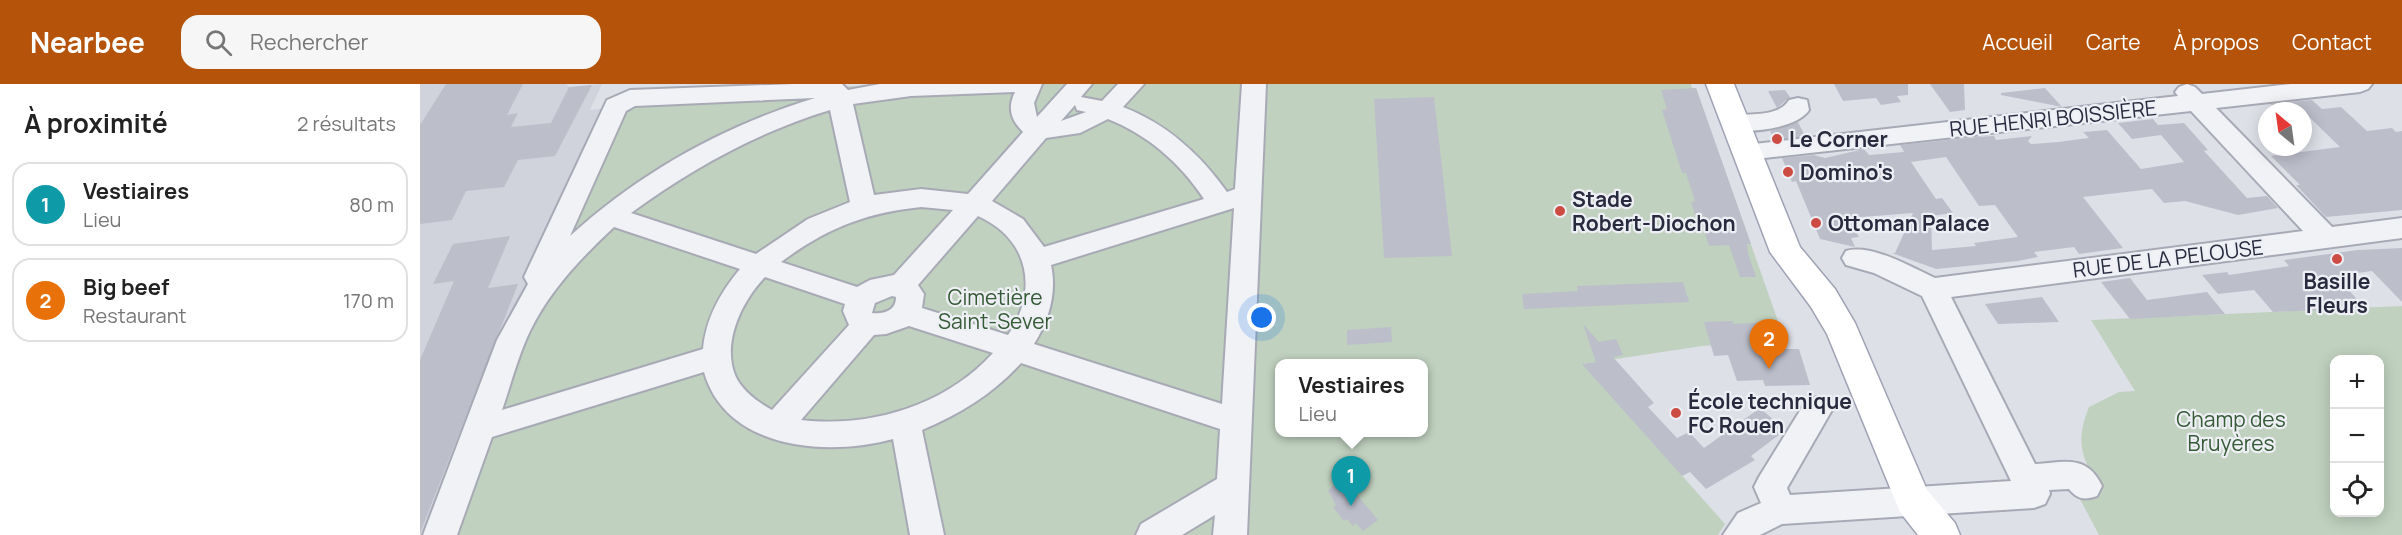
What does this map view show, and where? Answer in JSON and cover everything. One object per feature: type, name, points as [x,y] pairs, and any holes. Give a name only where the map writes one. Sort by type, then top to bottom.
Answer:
[{"type":"main road","points":[[1720,84],[1786,252],[1823,298],[1843,332],[1915,518],[1941,535]]},
{"type":"street","points":[[527,263],[613,84]]},
{"type":"street","points":[[440,535],[518,326],[616,106],[630,99],[1030,84],[1022,103],[1023,113],[1033,126],[1053,131],[1076,128],[1098,117],[1132,84]]},
{"type":"street","points":[[1230,535],[1235,421],[1234,199],[1254,84]]},
{"type":"street","name":"RUE HENRI BOISSIÈRE","points":[[1741,138],[2188,93],[2360,84]]},
{"type":"street","points":[[518,326],[554,271],[610,216],[672,171],[762,126],[840,99],[901,88]]},
{"type":"street","points":[[903,300],[973,204],[1073,92],[1131,118],[1158,134],[1234,199]]},
{"type":"street","points":[[2188,93],[2326,238]]},
{"type":"street","points":[[840,99],[864,207]]},
{"type":"street","points":[[1741,138],[1797,110],[1798,105]]},
{"type":"street","points":[[921,198],[973,204],[996,213],[1014,225],[1028,241],[1037,259],[1041,287],[1033,318],[1015,349],[986,378],[949,404],[905,423],[846,435],[818,435],[776,427],[760,420],[737,403],[722,381],[716,357],[720,326],[735,295],[760,265],[790,241],[826,221],[864,207],[921,198]]},
{"type":"street","points":[[1037,259],[1234,199]]},
{"type":"street","points":[[610,216],[760,265],[865,311]]},
{"type":"street","name":"RUE DE LA PELOUSE","points":[[1933,289],[2402,228]]},
{"type":"street","points":[[1740,535],[1750,523],[1780,510],[1915,518],[2034,494],[1933,289],[1882,266],[1856,258]]},
{"type":"street","points":[[776,427],[884,286],[903,300],[1015,349],[1235,421]]},
{"type":"street","points":[[481,426],[503,423],[716,357]]},
{"type":"street","points":[[1780,510],[1770,487],[1816,410]]},
{"type":"street","points":[[905,423],[927,535]]},
{"type":"street","points":[[2026,478],[2076,475],[2086,486]]},
{"type":"street","points":[[1153,535],[1232,487]]},
{"type":"shaded area","points":[[420,84],[566,84],[569,87],[602,84],[590,110],[610,108],[435,535],[420,535]]},
{"type":"green space","name":"Cimetière Saint-Sever","points":[[912,84],[1691,84],[1692,88],[1696,88],[1785,341],[1702,346],[1583,364],[1725,524],[1718,535],[435,535],[617,95]]},
{"type":"green space","name":"Champ des Bruyères","points":[[2402,306],[2402,535],[2099,535],[2074,488],[2098,485],[2084,456],[2082,429],[2089,407],[2119,392],[2135,391],[2091,320]]},
{"type":"building","points":[[446,84],[523,84],[507,115],[518,113],[511,127],[551,123],[569,87],[592,85],[555,156],[518,160],[504,187],[466,191],[452,220],[420,224],[420,125]]},
{"type":"building","points":[[1834,84],[1908,84],[1908,95],[1897,96],[1901,102],[1881,105],[1876,98],[1843,101]]},
{"type":"building","points":[[1930,84],[1964,84],[1965,110],[1950,112]]},
{"type":"building","points":[[1696,88],[1751,244],[1747,244],[1748,253],[1756,277],[1740,277],[1729,245],[1709,246],[1702,223],[1698,223],[1691,202],[1695,201],[1686,173],[1682,173],[1662,110],[1667,109],[1661,90]]},
{"type":"building","points":[[2045,88],[2062,107],[2001,95],[2001,93]]},
{"type":"building","points":[[1785,90],[1790,97],[1777,108],[1768,91]]},
{"type":"building","points":[[1434,97],[1452,256],[1384,258],[1374,99]]},
{"type":"building","points":[[2312,100],[2322,109],[2341,107],[2367,131],[2392,128],[2396,132],[2402,131],[2402,210],[2326,217],[2296,185],[2300,185],[2271,156],[2312,156],[2312,151],[2340,147],[2312,120],[2312,102],[2291,102]]},
{"type":"building","points":[[2153,119],[2158,125],[2184,123],[2208,150],[2204,151],[2247,198],[2267,196],[2278,208],[2238,215],[2185,201],[2164,203],[2152,189],[2083,197],[2123,248],[2079,254],[2074,247],[2034,252],[2038,257],[2018,261],[1936,269],[1892,253],[1895,253],[1913,213],[1849,218],[1859,237],[1851,238],[1855,247],[1820,239],[1796,181],[1792,182],[1782,158],[1814,155],[1825,158],[1864,149],[1869,155],[1904,152],[1900,145],[1994,136],[1996,140],[2032,136],[2028,141],[2031,144],[2058,142],[2089,138],[2083,132],[2107,130],[2141,169],[2184,162],[2161,135],[2132,139],[2118,123]],"holes":[[[1946,157],[1979,206],[1995,205],[2018,237],[1974,243],[1976,246],[1932,250],[1931,216],[1953,213],[1942,198],[1936,199],[1911,162]]]},
{"type":"building","points":[[1798,122],[1805,136],[1774,140],[1770,131]]},
{"type":"building","points":[[510,236],[488,288],[518,284],[420,533],[420,360],[454,281],[433,284],[453,244]]},
{"type":"building","points":[[2402,248],[2402,302],[2372,271],[2336,276],[2365,308],[2273,312],[2254,290],[2218,294],[2202,275],[2227,272],[2229,275],[2289,266],[2284,260],[2358,250]]},
{"type":"building","points":[[2130,278],[2147,300],[2207,292],[2225,314],[2130,319],[2101,282]]},
{"type":"building","points":[[1683,282],[1689,302],[1524,309],[1522,294],[1578,291],[1577,286]]},
{"type":"building","points":[[2042,297],[2059,322],[1998,324],[1985,304]]},
{"type":"building","points":[[1733,321],[1733,324],[1774,322],[1782,349],[1799,349],[1810,385],[1765,386],[1763,380],[1737,381],[1728,355],[1714,356],[1704,322]]},
{"type":"building","points":[[1583,324],[1599,342],[1616,339],[1623,355],[1613,357],[1654,403],[1648,407],[1677,438],[1689,432],[1704,448],[1760,408],[1781,426],[1776,430],[1780,434],[1751,456],[1755,460],[1706,489],[1690,472],[1682,476],[1582,364],[1596,362]]},
{"type":"building","points":[[1391,327],[1392,342],[1347,345],[1347,330]]},
{"type":"building","points":[[1344,479],[1378,520],[1363,531],[1356,523],[1353,526],[1347,519],[1344,521],[1333,507],[1336,505],[1328,490]]},
{"type":"place","name":"Le Corner","points":[[1777,139]]},
{"type":"place","name":"Domino's","points":[[1788,172]]},
{"type":"place","name":"Stade Robert-Diochon","points":[[1560,211]]},
{"type":"place","name":"Ottoman Palace","points":[[1816,223]]},
{"type":"place","name":"Basille Fleurs","points":[[2337,259]]},
{"type":"place","name":"Big beef","points":[[1769,369]]},
{"type":"place","name":"École technique FC Rouen","points":[[1676,413]]},
{"type":"place","name":"Vestiaires","points":[[1351,506]]}]
